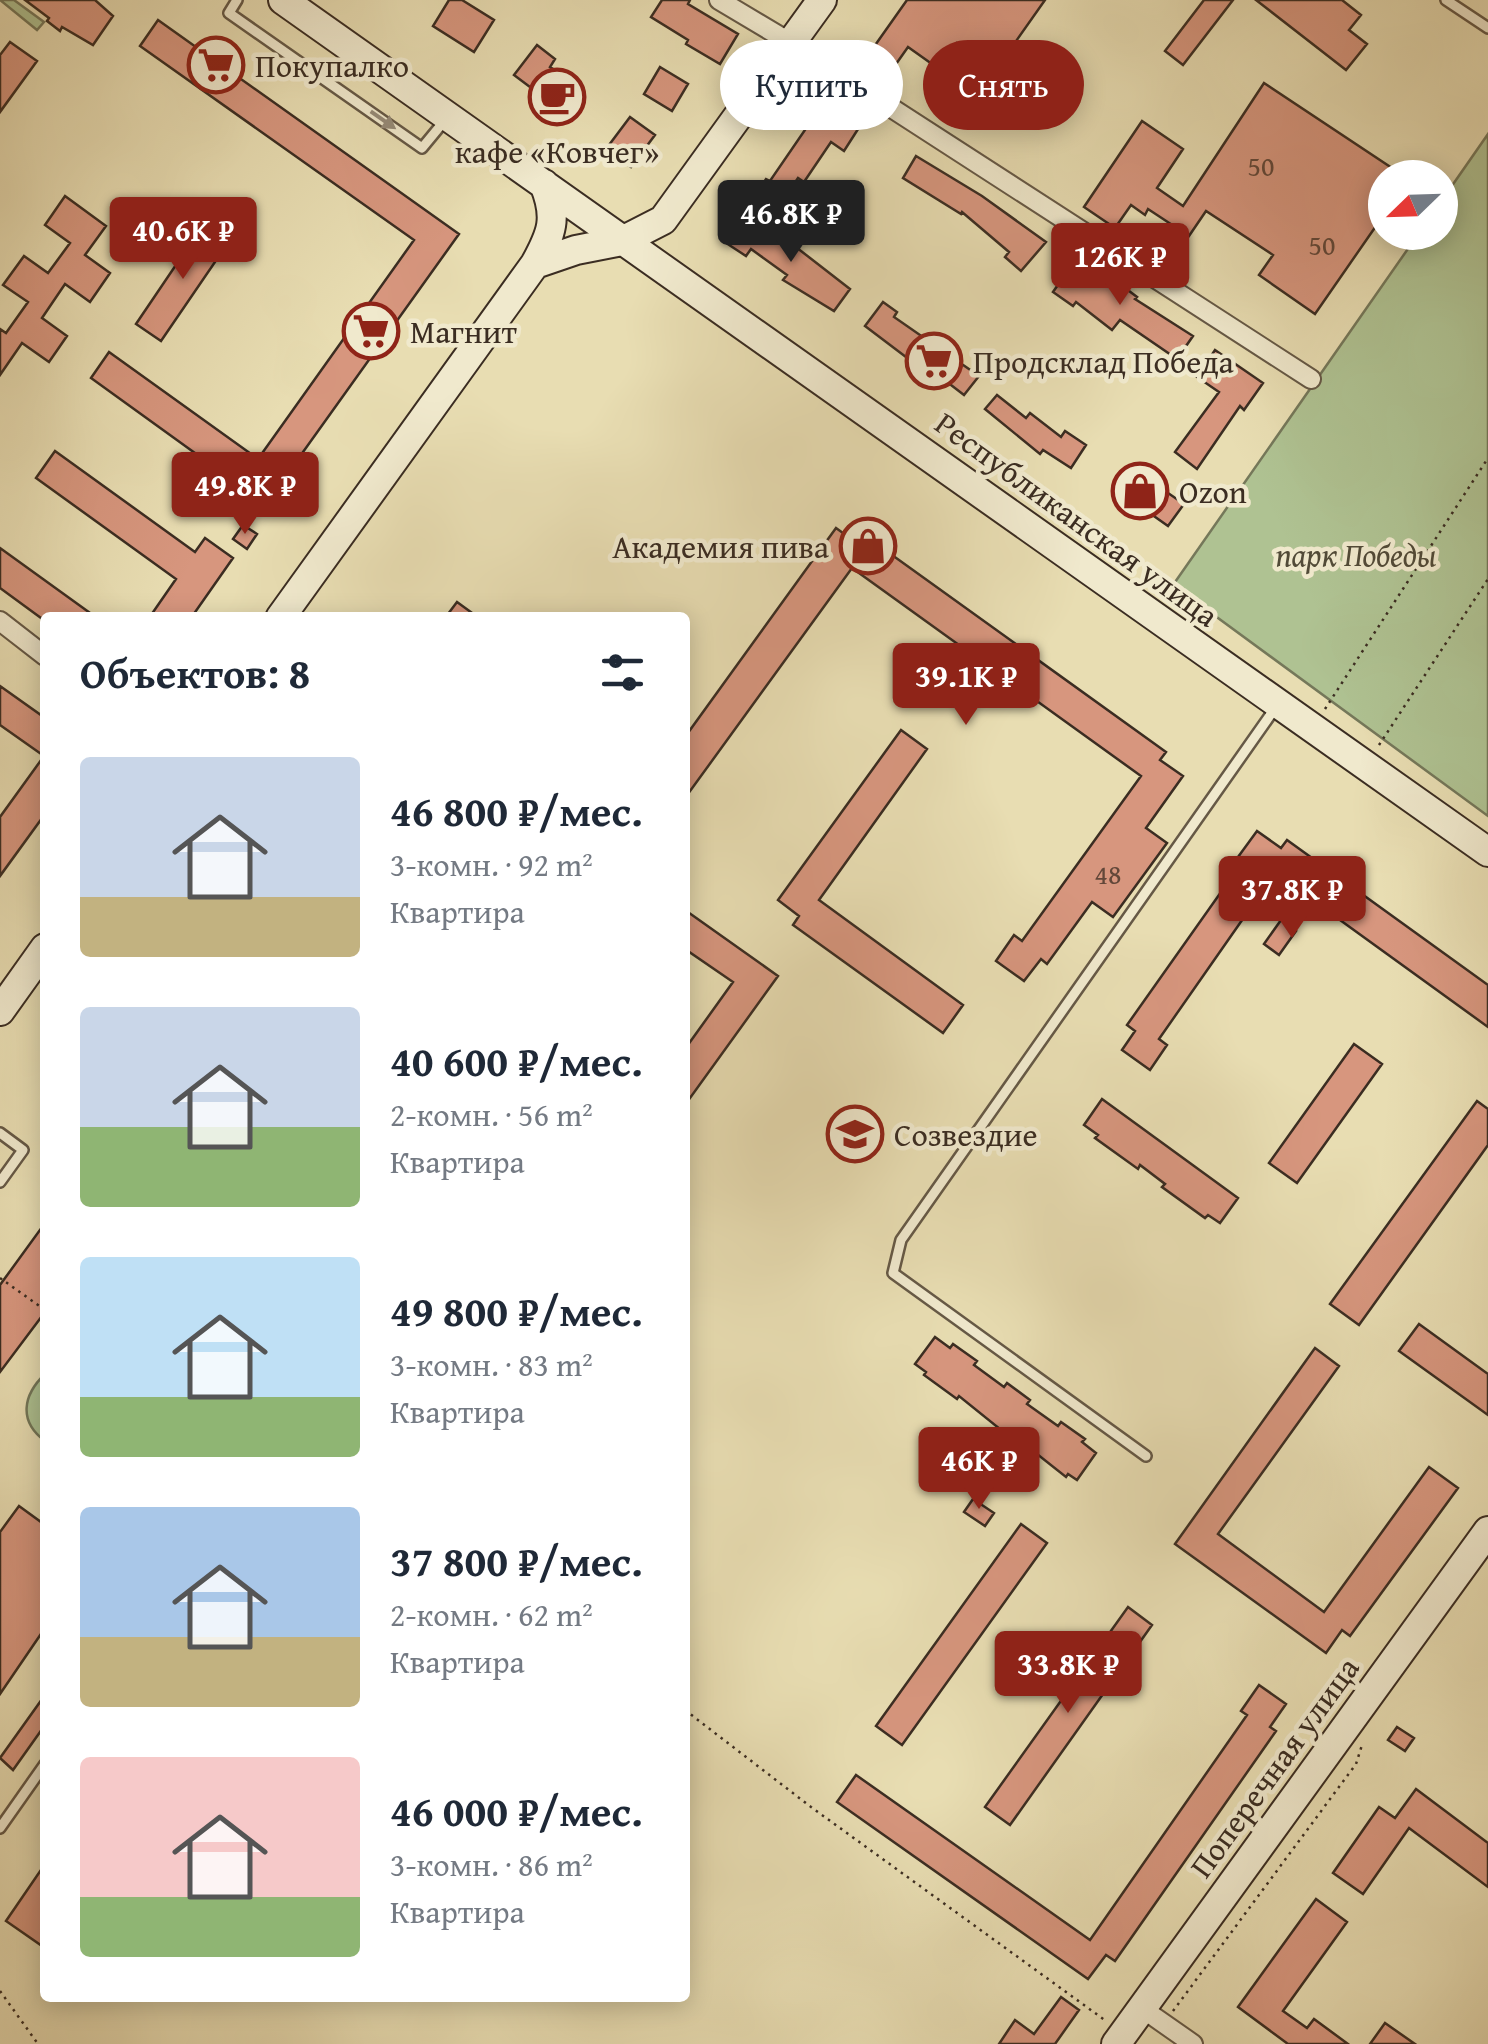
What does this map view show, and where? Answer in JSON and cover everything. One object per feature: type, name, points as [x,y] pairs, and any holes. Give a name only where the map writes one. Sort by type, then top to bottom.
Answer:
[{"type":"street","name":"Республиканская улица","points":[[283,0],[1488,852]]},
{"type":"street","points":[[719,0],[787,40]]},
{"type":"street","points":[[794,40],[822,0]]},
{"type":"street","points":[[903,115],[1311,378]]},
{"type":"street","points":[[535,264],[576,250],[622,241],[663,220],[729,130]]},
{"type":"street","points":[[284,612],[535,264],[552,233],[551,201],[544,184]]},
{"type":"street","points":[[663,220],[672,276]]},
{"type":"street","points":[[0,621],[40,652]]},
{"type":"street","points":[[0,1012],[40,955]]},
{"type":"street","name":"Поперечная улица","points":[[1120,2039],[1154,2016],[1488,1531]]},
{"type":"street","points":[[1154,2016],[1192,2044]]},
{"type":"lane","points":[[237,0],[229,13],[422,148],[448,117]]},
{"type":"lane","points":[[1446,0],[1488,28]]},
{"type":"lane","points":[[1146,1456],[894,1273],[901,1240],[1278,705]]},
{"type":"lane","points":[[0,1133],[23,1150],[0,1182]]},
{"type":"lane","points":[[0,1828],[40,1771]]},
{"type":"path","points":[[1312,729],[1488,458]]},
{"type":"path","points":[[1364,767],[1488,579]]},
{"type":"path","points":[[0,1278],[40,1306]]},
{"type":"path","points":[[690,1714],[1120,2039]]},
{"type":"path","points":[[1154,2016],[1356,1764],[1364,1740]]},
{"type":"path","points":[[0,1991],[38,2044]]},
{"type":"green space","points":[[0,0],[14,0],[44,22],[37,30]]},
{"type":"green space","name":"парк Победы","points":[[1488,134],[1488,816],[1173,585],[1407,250],[1458,250],[1458,177]]},
{"type":"green space","points":[[40,1380],[40,1437],[27,1417],[28,1399]]},
{"type":"building","points":[[25,0],[95,0],[113,16],[93,45],[62,27],[60,31]]},
{"type":"building","points":[[449,0],[462,0],[494,20],[474,52],[433,26]]},
{"type":"building","points":[[662,0],[690,0],[688,4],[738,34],[734,40],[720,40],[720,64],[651,17]]},
{"type":"building","points":[[907,0],[1045,0],[1017,40],[923,40],[923,58],[908,47],[903,54],[903,40],[879,40]]},
{"type":"building","points":[[1204,0],[1233,0],[1183,65],[1165,51]]},
{"type":"building","points":[[1256,0],[1342,0],[1361,15],[1349,30],[1367,44],[1346,70]]},
{"type":"building","points":[[158,20],[459,234],[283,480],[260,463],[242,487],[91,378],[109,352],[258,459],[414,240],[140,46]]},
{"type":"building","points":[[10,42],[37,61],[0,112],[0,55]]},
{"type":"building","points":[[537,45],[555,59],[550,67],[583,88],[562,122],[532,103],[538,93],[514,75]]},
{"type":"building","points":[[660,67],[688,84],[672,111],[644,94]]},
{"type":"building","points":[[1264,83],[1380,160],[1368,160],[1368,238],[1315,314],[1259,275],[1273,255],[1206,211],[1189,236],[1148,209],[1145,215],[1131,205],[1115,228],[1084,207],[1142,121],[1183,149],[1157,188],[1183,206]]},
{"type":"building","points":[[630,117],[655,135],[631,167],[606,149]]},
{"type":"building","points":[[805,130],[857,130],[844,151],[831,142],[804,182],[798,178],[775,212],[754,197],[766,179],[770,181]]},
{"type":"building","points":[[916,156],[982,196],[1046,242],[1021,271],[1005,257],[1009,252],[962,212],[903,178]]},
{"type":"building","points":[[65,196],[106,226],[85,255],[110,273],[90,302],[65,284],[42,318],[67,336],[49,362],[22,343],[0,375],[0,329],[6,333],[28,302],[3,285],[24,256],[48,273],[70,243],[45,225]]},
{"type":"building","points":[[205,222],[230,240],[161,341],[136,324]]},
{"type":"building","points":[[735,223],[766,242],[774,230],[850,289],[834,311],[783,280],[787,275],[751,249],[746,256],[723,241]]},
{"type":"building","points":[[1076,259],[1109,283],[1112,278],[1135,299],[1193,336],[1177,359],[1120,320],[1112,330],[1076,302],[1073,306],[1053,292]]},
{"type":"building","points":[[883,302],[897,312],[894,317],[979,376],[964,395],[938,375],[935,379],[865,326]]},
{"type":"building","points":[[1215,350],[1263,383],[1244,410],[1240,406],[1197,469],[1175,452],[1219,392],[1197,377]]},
{"type":"building","points":[[997,395],[1026,418],[1030,413],[1061,437],[1065,431],[1086,445],[1071,468],[1043,450],[1040,454],[985,409]]},
{"type":"building","points":[[55,451],[195,552],[205,538],[233,558],[195,612],[153,612],[176,579],[36,478]]},
{"type":"building","points":[[1139,473],[1184,504],[1168,526],[1124,495]]},
{"type":"building","points":[[243,525],[257,534],[247,549],[233,539]]},
{"type":"building","points":[[836,528],[861,546],[867,537],[1166,752],[1160,760],[1183,776],[1146,828],[1167,843],[1113,917],[1092,902],[1047,964],[1041,959],[1024,981],[996,961],[1014,935],[1022,941],[1141,776],[852,568],[690,791],[690,730]]},
{"type":"building","points":[[0,548],[89,612],[40,612],[40,617],[0,588]]},
{"type":"building","points":[[457,602],[471,612],[450,612]]},
{"type":"building","points":[[0,686],[40,714],[40,753],[0,725]]},
{"type":"building","points":[[901,730],[927,749],[819,900],[963,1005],[943,1033],[793,925],[799,916],[778,900]]},
{"type":"building","points":[[40,762],[40,821],[0,876],[0,817]]},
{"type":"building","points":[[1257,831],[1281,848],[1287,840],[1488,985],[1488,1027],[1275,873],[1159,1039],[1167,1045],[1150,1070],[1122,1050],[1135,1031],[1127,1025],[1243,861],[1238,857]]},
{"type":"building","points":[[690,914],[778,976],[690,1098],[690,1042],[733,982],[690,952]]},
{"type":"building","points":[[1281,920],[1296,931],[1279,955],[1264,944]]},
{"type":"building","points":[[1354,1044],[1382,1064],[1297,1183],[1269,1163]]},
{"type":"building","points":[[1102,1099],[1238,1198],[1220,1223],[1208,1215],[1205,1218],[1162,1187],[1165,1184],[1140,1165],[1138,1169],[1095,1138],[1098,1135],[1084,1125]]},
{"type":"building","points":[[1477,1101],[1488,1109],[1488,1145],[1359,1325],[1330,1304]]},
{"type":"building","points":[[40,1230],[40,1319],[0,1372],[0,1285]]},
{"type":"building","points":[[1419,1324],[1488,1374],[1488,1415],[1399,1351]]},
{"type":"building","points":[[935,1337],[977,1361],[974,1365],[1004,1387],[1007,1383],[1030,1400],[1027,1404],[1058,1426],[1061,1422],[1085,1439],[1082,1442],[1096,1453],[1077,1480],[1068,1474],[1066,1477],[959,1396],[957,1399],[924,1375],[926,1372],[915,1364]]},
{"type":"building","points":[[1315,1348],[1339,1366],[1218,1534],[1324,1612],[1429,1467],[1458,1488],[1350,1636],[1342,1630],[1326,1653],[1175,1544]]},
{"type":"building","points":[[973,1499],[994,1513],[985,1526],[964,1512]]},
{"type":"building","points":[[19,1506],[40,1521],[40,1635],[0,1694],[0,1532]]},
{"type":"building","points":[[1021,1524],[1047,1543],[902,1745],[876,1726]]},
{"type":"building","points":[[1128,1607],[1152,1625],[1010,1825],[985,1807]]},
{"type":"building","points":[[1259,1685],[1286,1704],[1270,1727],[1276,1731],[1115,1961],[1106,1955],[1088,1979],[837,1802],[856,1775],[1090,1940],[1247,1715],[1241,1711]]},
{"type":"building","points":[[40,1702],[40,1732],[13,1770],[0,1758]]},
{"type":"building","points":[[1397,1727],[1414,1738],[1405,1751],[1388,1740]]},
{"type":"building","points":[[1416,1789],[1488,1843],[1488,1887],[1409,1828],[1363,1894],[1333,1873],[1379,1807],[1395,1818]]},
{"type":"building","points":[[40,1871],[40,1945],[6,1921]]},
{"type":"building","points":[[1316,1899],[1347,1922],[1283,2011],[1307,2028],[1314,2019],[1348,2044],[1288,2044],[1238,2007]]},
{"type":"building","points":[[1061,1997],[1079,2010],[1055,2044],[999,2044],[1015,2020],[1034,2034]]},
{"type":"building","points":[[1385,2023],[1415,2044],[1370,2044]]},
{"type":"place","name":"Покупалко","points":[[216,65]]},
{"type":"place","name":"кафе «Ковчег»","points":[[557,97]]},
{"type":"place","name":"Магнит","points":[[371,331]]},
{"type":"place","name":"Продсклад Победа","points":[[934,361]]},
{"type":"place","name":"Ozon","points":[[1140,491]]},
{"type":"place","name":"Академия пива","points":[[868,546]]},
{"type":"place","name":"Созвездие","points":[[855,1134]]}]
